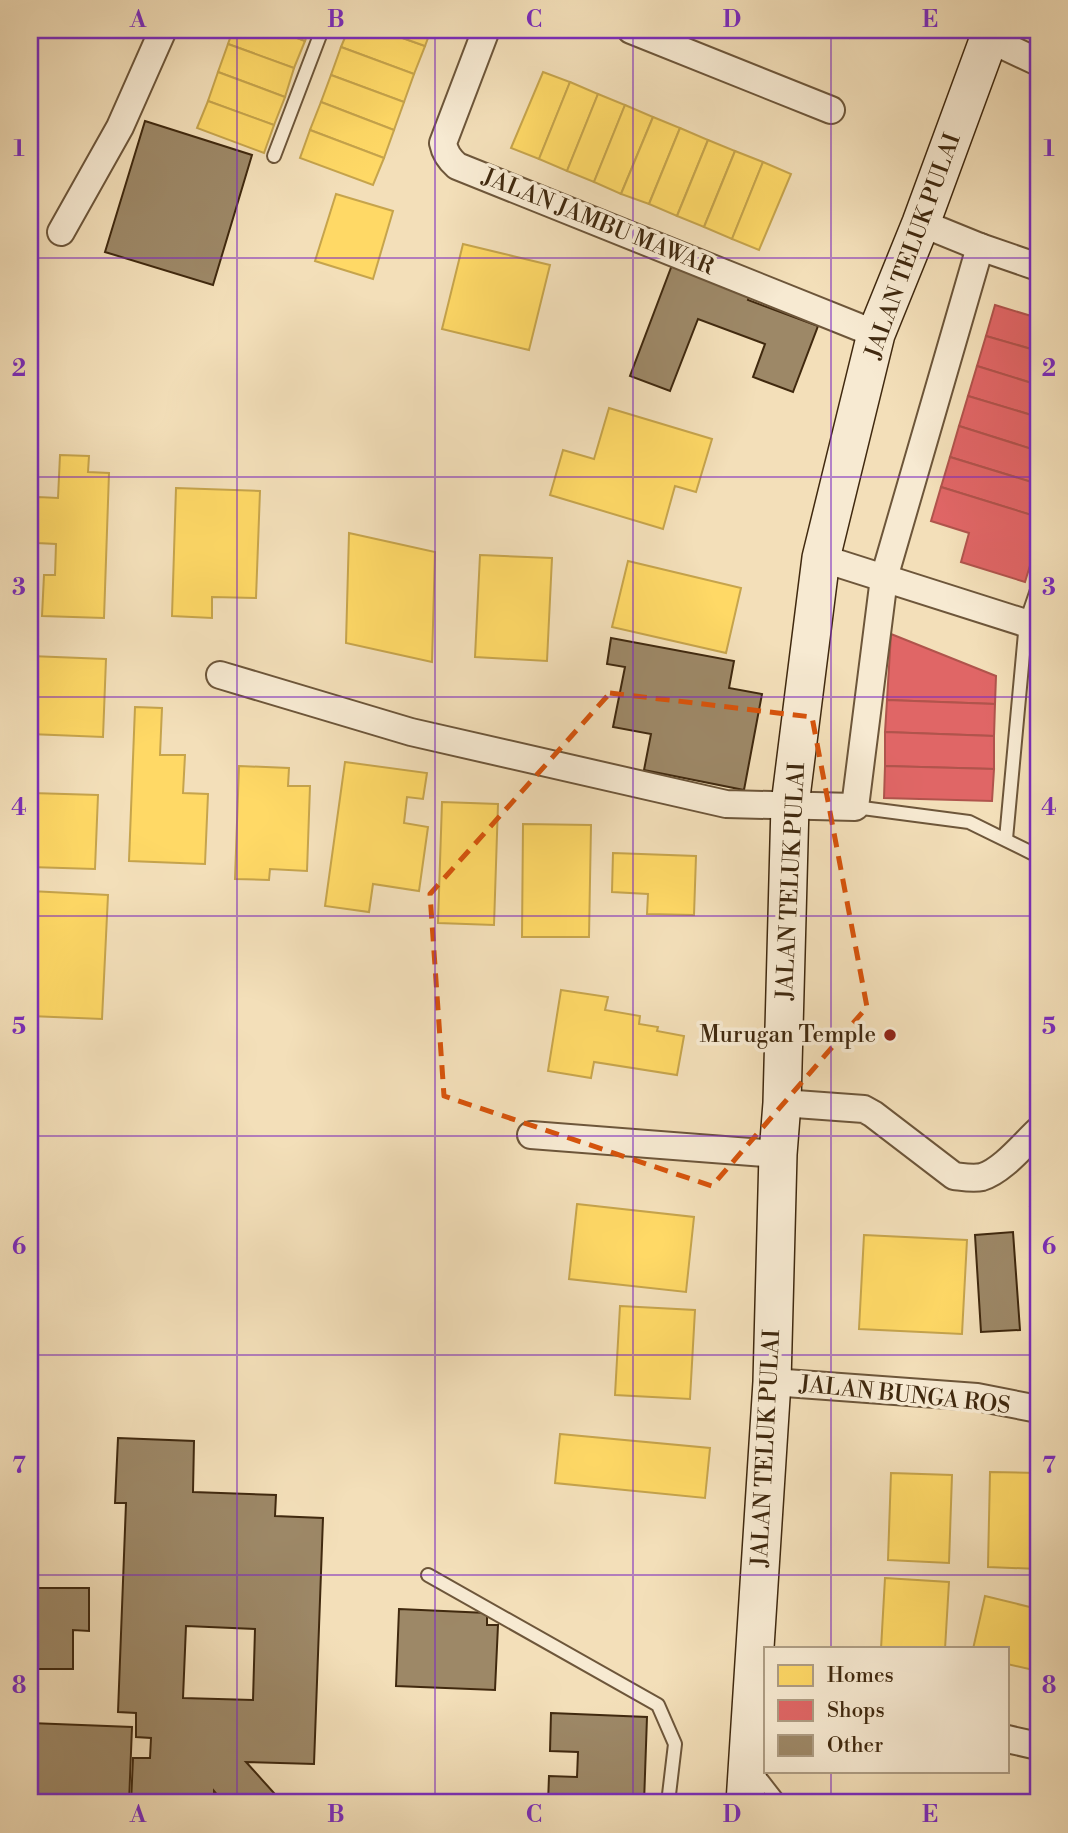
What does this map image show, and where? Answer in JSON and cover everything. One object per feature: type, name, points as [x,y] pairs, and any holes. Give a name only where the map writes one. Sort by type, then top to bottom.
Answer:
[{"type":"main road","name":"JALAN TELUK PULAI","points":[[745,1803],[759,1687],[782,1103],[790,805],[821,558],[876,334],[921,223],[990,34]]},
{"type":"street","points":[[61,232],[120,127],[163,30]]},
{"type":"street","name":"JALAN JAMBU MAWAR","points":[[486,30],[443,143],[449,159],[457,166],[876,334]]},
{"type":"street","points":[[631,30],[831,110]]},
{"type":"street","points":[[990,34],[1038,62]]},
{"type":"street","points":[[921,223],[1038,267]]},
{"type":"street","points":[[220,675],[411,732],[726,804],[855,807],[884,578],[980,247]]},
{"type":"street","points":[[821,558],[1032,625]]},
{"type":"street","points":[[782,1103],[864,1110],[954,1175],[967,1178],[982,1177],[998,1168],[1038,1130]]},
{"type":"street","points":[[531,1135],[778,1154]]},
{"type":"street","name":"JALAN BUNGA ROS","points":[[772,1382],[976,1397],[1038,1409]]},
{"type":"street","points":[[1009,1739],[1038,1746]]},
{"type":"lane","points":[[274,156],[322,30]]},
{"type":"lane","points":[[1006,839],[1038,587]]},
{"type":"lane","points":[[855,807],[969,822],[1038,856]]},
{"type":"lane","points":[[428,1575],[658,1705],[675,1744],[668,1803]]},
{"type":"lane","points":[[749,1764],[780,1803]]},
{"type":"highlighted area","points":[[610,693],[812,717],[867,1007],[712,1186],[444,1096],[430,894]]},
{"type":"building: Homes","points":[[233,30],[276,30],[305,41],[294,68],[228,44]]},
{"type":"building: Homes","points":[[276,30],[309,30],[305,41]]},
{"type":"building: Homes","points":[[348,30],[380,30],[425,46],[414,74],[341,47]]},
{"type":"building: Homes","points":[[380,30],[431,30],[425,46]]},
{"type":"building: Homes","points":[[830,30],[853,30],[849,38]]},
{"type":"building: Homes","points":[[228,44],[294,68],[285,97],[218,72]]},
{"type":"building: Homes","points":[[341,47],[414,74],[404,102],[331,75]]},
{"type":"building: Homes","points":[[218,72],[285,97],[274,125],[208,101]]},
{"type":"building: Homes","points":[[543,72],[570,82],[539,159],[511,148]]},
{"type":"building: Homes","points":[[331,75],[404,102],[394,130],[321,102]]},
{"type":"building: Homes","points":[[570,82],[598,94],[567,171],[539,159]]},
{"type":"building: Homes","points":[[598,94],[625,105],[594,182],[567,171]]},
{"type":"building: Homes","points":[[208,101],[274,125],[264,153],[197,128]]},
{"type":"building: Homes","points":[[321,102],[394,130],[384,158],[310,130]]},
{"type":"building: Homes","points":[[625,105],[653,117],[621,194],[594,182]]},
{"type":"building: Homes","points":[[653,117],[680,128],[649,204],[621,194]]},
{"type":"building: Homes","points":[[680,128],[708,140],[677,216],[649,204]]},
{"type":"building: Homes","points":[[310,130],[384,158],[373,185],[300,158]]},
{"type":"building: Homes","points":[[708,140],[735,151],[704,227],[677,216]]},
{"type":"building: Homes","points":[[735,151],[763,162],[732,239],[704,227]]},
{"type":"building: Homes","points":[[763,162],[791,174],[759,250],[732,239]]},
{"type":"building: Homes","points":[[336,194],[393,211],[373,279],[315,261]]},
{"type":"building: Homes","points":[[463,244],[550,265],[529,350],[442,329]]},
{"type":"building: Homes","points":[[609,408],[712,439],[696,492],[675,486],[663,529],[550,495],[563,450],[594,459]]},
{"type":"building: Homes","points":[[60,455],[89,456],[88,472],[109,473],[104,618],[42,616],[44,575],[55,575],[56,544],[37,543],[38,497],[58,498]]},
{"type":"building: Homes","points":[[176,488],[260,491],[256,598],[212,597],[212,618],[172,616]]},
{"type":"building: Homes","points":[[349,533],[435,552],[432,662],[346,643]]},
{"type":"building: Homes","points":[[480,555],[552,558],[547,661],[475,657]]},
{"type":"building: Homes","points":[[628,561],[741,588],[726,653],[612,627]]},
{"type":"building: Homes","points":[[30,656],[106,659],[103,737],[30,734]]},
{"type":"building: Homes","points":[[135,707],[162,708],[160,755],[185,755],[183,793],[208,794],[205,864],[129,861]]},
{"type":"building: Homes","points":[[345,762],[427,773],[423,799],[407,797],[404,823],[428,827],[419,891],[373,884],[369,912],[325,906]]},
{"type":"building: Homes","points":[[239,766],[289,768],[288,786],[310,786],[307,871],[270,869],[269,880],[235,879]]},
{"type":"building: Homes","points":[[31,793],[98,795],[95,869],[30,867]]},
{"type":"building: Homes","points":[[442,802],[498,804],[494,925],[438,923]]},
{"type":"building: Homes","points":[[523,824],[591,825],[589,937],[522,937]]},
{"type":"building: Homes","points":[[613,853],[696,856],[694,915],[647,914],[648,894],[612,892]]},
{"type":"building: Homes","points":[[30,891],[108,895],[102,1019],[30,1016]]},
{"type":"building: Homes","points":[[561,990],[608,997],[605,1010],[640,1016],[639,1024],[658,1027],[657,1031],[684,1036],[677,1075],[594,1062],[591,1078],[548,1071]]},
{"type":"building: Homes","points":[[577,1204],[694,1217],[686,1292],[569,1279]]},
{"type":"building: Homes","points":[[864,1235],[967,1240],[962,1334],[859,1329]]},
{"type":"building: Homes","points":[[620,1306],[695,1310],[690,1399],[615,1395]]},
{"type":"building: Homes","points":[[560,1434],[710,1448],[705,1498],[555,1483]]},
{"type":"building: Homes","points":[[990,1472],[1038,1473],[1038,1569],[988,1567]]},
{"type":"building: Homes","points":[[891,1473],[952,1475],[949,1563],[888,1560]]},
{"type":"building: Homes","points":[[885,1578],[949,1582],[945,1647],[881,1647]]},
{"type":"building: Homes","points":[[985,1596],[1038,1609],[1038,1671],[1009,1664],[1009,1647],[973,1647]]},
{"type":"building: Shops","points":[[995,305],[1038,318],[1038,351],[986,336]]},
{"type":"building: Shops","points":[[986,336],[1038,351],[1038,385],[977,366]]},
{"type":"building: Shops","points":[[977,366],[1038,385],[1038,417],[968,396]]},
{"type":"building: Shops","points":[[968,396],[1038,417],[1038,451],[959,426]]},
{"type":"building: Shops","points":[[959,426],[1038,451],[1038,484],[950,457]]},
{"type":"building: Shops","points":[[950,457],[1038,484],[1038,517],[941,487]]},
{"type":"building: Shops","points":[[941,487],[1038,517],[1038,539],[1025,582],[961,562],[969,533],[931,521]]},
{"type":"building: Shops","points":[[891,634],[996,676],[995,704],[887,700]]},
{"type":"building: Shops","points":[[887,700],[995,704],[994,736],[885,732]]},
{"type":"building: Shops","points":[[885,732],[994,736],[994,769],[885,766]]},
{"type":"building: Shops","points":[[885,766],[994,769],[992,801],[884,798]]},
{"type":"building: Other","points":[[145,121],[252,155],[213,285],[105,252]]},
{"type":"building: Other","points":[[672,265],[750,294],[748,300],[818,326],[793,392],[753,377],[765,344],[698,319],[670,391],[630,376]]},
{"type":"building: Other","points":[[611,638],[734,661],[729,688],[762,694],[744,790],[644,770],[651,734],[613,727],[625,667],[607,664]]},
{"type":"building: Other","points":[[1038,1149],[1038,1208],[1030,1206]]},
{"type":"building: Other","points":[[1013,1232],[1020,1330],[981,1332],[975,1235]]},
{"type":"building: Other","points":[[118,1438],[194,1441],[193,1492],[276,1495],[275,1516],[323,1518],[314,1764],[246,1762],[283,1803],[224,1803],[214,1791],[214,1803],[131,1803],[133,1758],[150,1758],[151,1738],[136,1737],[136,1713],[118,1712],[126,1503],[115,1503]],"holes":[[[186,1626],[255,1629],[253,1700],[183,1698]]]},
{"type":"building: Other","points":[[30,1588],[89,1588],[89,1631],[73,1630],[73,1669],[30,1669]]},
{"type":"building: Other","points":[[399,1609],[487,1613],[487,1625],[498,1625],[495,1690],[396,1686]]},
{"type":"building: Other","points":[[551,1713],[647,1717],[644,1803],[548,1803],[549,1776],[577,1777],[578,1752],[550,1751]]},
{"type":"building: Other","points":[[30,1723],[132,1727],[129,1803],[30,1803]]},
{"type":"place","name":"Murugan Temple","points":[[890,1035]]}]
